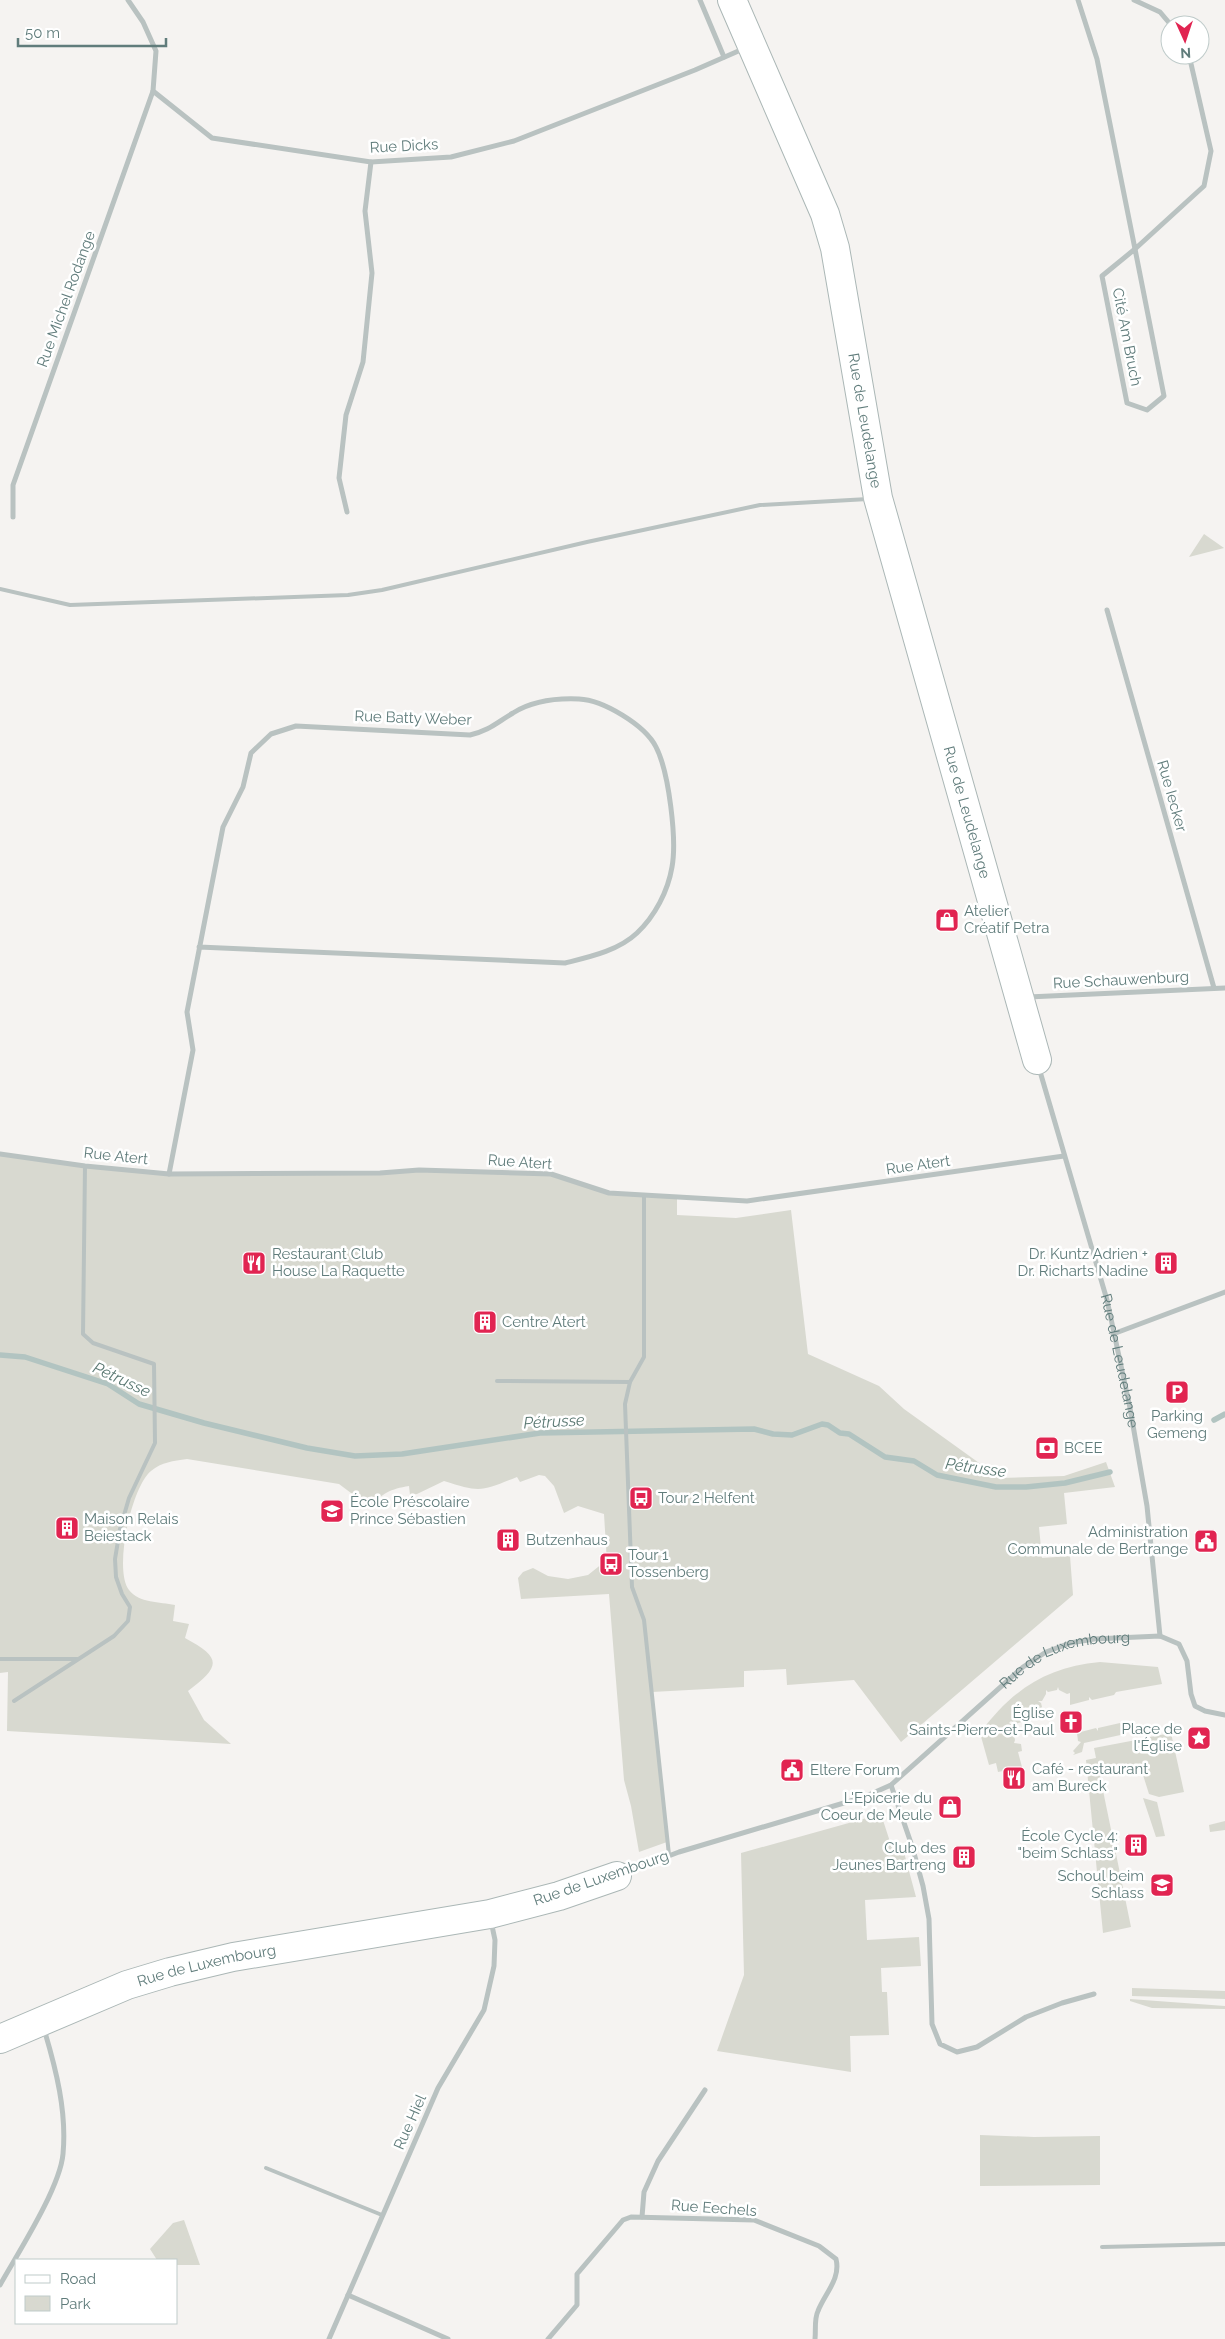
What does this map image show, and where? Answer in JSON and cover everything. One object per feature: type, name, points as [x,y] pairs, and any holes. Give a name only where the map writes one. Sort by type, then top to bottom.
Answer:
[{"type":"street","points":[[128,0],[144,22],[156,51],[153,91]]},
{"type":"street","points":[[700,0],[724,57]]},
{"type":"street","name":"Rue de Leudelange","points":[[732,0],[825,214],[835,248],[878,498],[1018,997],[1106,1300],[1130,1408],[1147,1506],[1160,1636]]},
{"type":"street","name":"Cité Am Bruch","points":[[1078,0],[1097,59],[1135,249],[1164,396],[1147,410],[1127,403],[1102,276],[1135,249],[1204,186],[1212,151],[1192,65]]},
{"type":"street","points":[[1134,0],[1163,15]]},
{"type":"street","name":"Rue Dicks","points":[[153,91],[212,138],[371,162],[451,156],[514,141],[752,45]]},
{"type":"street","name":"Rue Michel Rodange","points":[[13,517],[13,485],[153,91]]},
{"type":"street","points":[[347,512],[339,478],[346,415],[363,362],[372,273],[365,211],[371,162]]},
{"type":"street","name":"Rue Iecker","points":[[1107,610],[1214,988]]},
{"type":"street","name":"Rue Batty Weber","points":[[169,1174],[193,1050],[187,1012],[199,947],[223,827],[243,787],[251,753],[271,734],[296,726],[470,735],[489,730],[514,712],[544,700],[580,699],[597,702],[635,723],[656,747],[666,777],[671,811],[672,866],[659,905],[637,934],[603,954],[565,963],[199,947]]},
{"type":"street","name":"Rue Schauwenburg","points":[[1018,997],[1225,988]]},
{"type":"street","name":"Rue Atert","points":[[0,1154],[85,1166],[169,1174],[380,1173],[419,1170],[551,1174],[609,1193],[747,1201],[1064,1156]]},
{"type":"street","points":[[1113,1334],[1225,1292]]},
{"type":"street","points":[[1160,1636],[1180,1644],[1187,1661],[1191,1694],[1196,1706],[1205,1711],[1225,1715]]},
{"type":"street","name":"Rue de Luxembourg","points":[[0,2039],[127,1986],[224,1959],[490,1914],[559,1896],[669,1856],[864,1797],[891,1785],[1022,1667],[1046,1652],[1070,1643],[1094,1639],[1160,1636]]},
{"type":"street","points":[[891,1785],[910,1837],[923,1886],[929,1919],[932,2024],[940,2044],[957,2052],[977,2047],[1026,2017],[1062,2003],[1094,1994]]},
{"type":"street","name":"Rue Hiel","points":[[329,2339],[438,2088],[484,2010],[494,1966],[495,1940],[490,1914]]},
{"type":"street","points":[[0,2285],[55,2184],[63,2155],[61,2094],[42,2021]]},
{"type":"street","points":[[642,2217],[644,2192],[658,2161],[705,2090]]},
{"type":"street","name":"Rue Eechels","points":[[548,2339],[577,2305],[577,2274],[623,2220],[631,2217],[642,2217],[754,2220],[819,2246],[836,2258],[838,2268],[834,2282],[817,2313],[816,2339]]},
{"type":"street","points":[[348,2295],[448,2339]]},
{"type":"lane","points":[[0,589],[70,605],[348,595],[382,590],[587,542],[760,505],[878,498]]},
{"type":"lane","points":[[14,1702],[114,1636],[128,1621],[130,1607],[122,1594],[116,1577],[115,1559],[120,1528],[129,1498],[155,1443],[154,1364],[93,1343],[82,1334],[85,1166]]},
{"type":"lane","points":[[644,1195],[644,1357],[630,1382],[625,1409],[625,1447],[632,1587],[644,1620],[669,1856]]},
{"type":"lane","points":[[497,1381],[630,1382]]},
{"type":"lane","points":[[0,1659],[78,1659]]},
{"type":"lane","points":[[266,2168],[382,2215]]},
{"type":"lane","points":[[1102,2247],[1225,2244]]},
{"type":"green space","points":[[1204,534],[1224,548],[1189,557]]},
{"type":"green space","points":[[0,1154],[169,1174],[269,1175],[419,1170],[551,1174],[609,1193],[677,1198],[677,1215],[736,1218],[791,1210],[808,1354],[879,1386],[904,1409],[1000,1478],[1064,1476],[1106,1462],[1115,1487],[1064,1493],[1067,1524],[1039,1527],[1042,1558],[1070,1556],[1073,1595],[901,1742],[854,1680],[787,1685],[786,1669],[744,1671],[744,1687],[652,1692],[667,1842],[639,1852],[631,1806],[624,1780],[609,1594],[521,1599],[518,1578],[523,1572],[533,1568],[548,1576],[568,1579],[588,1575],[603,1563],[607,1563],[604,1514],[578,1506],[564,1513],[554,1486],[545,1476],[539,1475],[520,1482],[517,1477],[481,1489],[444,1481],[417,1494],[410,1495],[409,1486],[387,1492],[371,1508],[339,1484],[187,1459],[172,1461],[159,1466],[151,1471],[144,1480],[131,1510],[124,1547],[123,1565],[125,1579],[129,1590],[138,1597],[144,1600],[175,1605],[173,1621],[189,1624],[185,1638],[206,1651],[211,1657],[213,1663],[207,1675],[188,1691],[204,1720],[231,1744],[7,1731],[8,1672],[0,1673]]},
{"type":"green space","points":[[1100,1662],[1158,1667],[1162,1684],[1116,1692],[1114,1695],[1092,1700],[1089,1697],[1089,1700],[1070,1705],[1070,1693],[1067,1694],[1059,1690],[1058,1687],[1057,1690],[1048,1692],[1046,1690],[1042,1701],[1038,1701],[1041,1703],[1043,1711],[1034,1713],[1032,1710],[1028,1720],[1015,1724],[1011,1721],[1009,1723],[1012,1725],[1014,1743],[1021,1744],[1022,1751],[1018,1752],[1022,1767],[998,1772],[996,1763],[989,1765],[980,1733],[1005,1704],[1032,1683],[1047,1675],[1063,1669]]},
{"type":"green space","points":[[1120,1723],[1122,1725],[1123,1723],[1125,1734],[1084,1743],[1082,1752],[1073,1755],[1075,1753],[1073,1751],[1081,1742],[1078,1741],[1077,1733],[1096,1728],[1098,1731],[1098,1728]]},
{"type":"green space","points":[[1171,1733],[1184,1792],[1159,1797],[1149,1794],[1143,1775],[1136,1776],[1132,1764],[1099,1771],[1131,1927],[1103,1933],[1086,1760],[1096,1758],[1094,1748],[1136,1740],[1139,1749],[1152,1747],[1150,1737]]},
{"type":"green space","points":[[1143,1798],[1157,1802],[1165,1836],[1156,1837]]},
{"type":"green space","points":[[881,1814],[892,1848],[902,1845],[916,1897],[865,1900],[867,1940],[919,1937],[921,1966],[881,1968],[882,1992],[887,1992],[889,2035],[850,2036],[851,2072],[717,2051],[744,1975],[741,1853]]},
{"type":"green space","points":[[1225,1821],[1225,1830],[1210,1832],[1209,1825]]},
{"type":"green space","points":[[1132,1988],[1225,1991],[1225,1999],[1132,1996]]},
{"type":"green space","points":[[1130,1999],[1225,2006],[1225,2009],[1152,2008],[1130,2001]]},
{"type":"green space","points":[[980,2135],[1034,2137],[1100,2136],[1100,2185],[980,2186]]},
{"type":"green space","points":[[184,2220],[200,2265],[178,2265],[178,2259],[156,2259],[150,2249],[173,2223]]},
{"type":"waterway","name":"Pétrusse","points":[[0,1355],[25,1357],[108,1384],[139,1404],[204,1423],[307,1448],[355,1456],[402,1454],[540,1433],[754,1429],[773,1434],[792,1435],[822,1424],[828,1425],[840,1433],[849,1434],[885,1457],[914,1461],[937,1475],[996,1487],[1026,1487],[1065,1483],[1110,1472]]},
{"type":"waterway","name":"Pétrusse","points":[[1214,1420],[1225,1414]]},
{"type":"place","name":"Atelier Créatif Petra","points":[[947,920]]},
{"type":"place","name":"Restaurant Club House La Raquette","points":[[254,1263]]},
{"type":"place","name":"Dr. Kuntz Adrien + Dr. Richarts Nadine","points":[[1166,1263]]},
{"type":"place","name":"Centre Atert","points":[[485,1322]]},
{"type":"place","name":"Parking Gemeng","points":[[1177,1392]]},
{"type":"place","name":"BCEE","points":[[1047,1448]]},
{"type":"place","name":"Tour 2 Helfent","points":[[641,1498]]},
{"type":"place","name":"École Préscolaire Prince Sébastien","points":[[332,1511]]},
{"type":"place","name":"Maison Relais Beiestack","points":[[67,1528]]},
{"type":"place","name":"Butzenhaus","points":[[508,1540]]},
{"type":"place","name":"Administration Communale de Bertrange","points":[[1206,1541]]},
{"type":"place","name":"Tour 1 Tossenberg","points":[[611,1564]]},
{"type":"place","name":"Église Saints-Pierre-et-Paul","points":[[1071,1722]]},
{"type":"place","name":"Place de l'Église","points":[[1199,1738]]},
{"type":"place","name":"Eltere Forum","points":[[792,1770]]},
{"type":"place","name":"Café - restaurant am Bureck","points":[[1014,1778]]},
{"type":"place","name":"L'Epicerie du Coeur de Meule","points":[[950,1807]]},
{"type":"place","name":"École Cycle 4: \"beim Schlass\"","points":[[1136,1845]]},
{"type":"place","name":"Club des Jeunes Bartreng","points":[[964,1857]]},
{"type":"place","name":"Schoul beim Schlass","points":[[1162,1885]]}]
